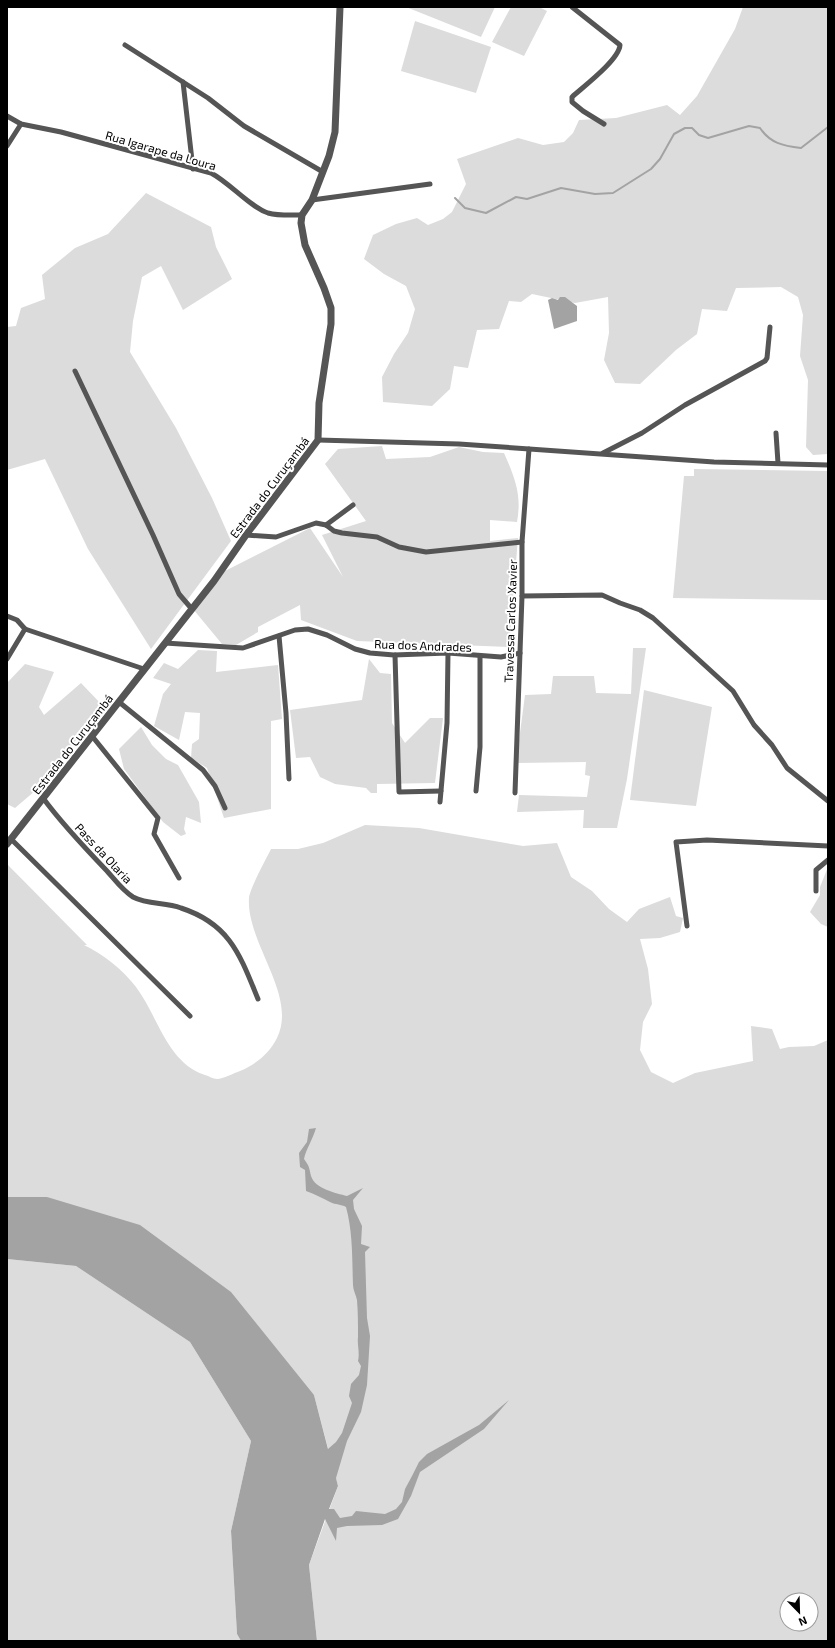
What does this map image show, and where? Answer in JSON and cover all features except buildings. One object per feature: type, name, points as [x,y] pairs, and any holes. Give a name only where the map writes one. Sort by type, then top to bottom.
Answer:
[{"type":"street","points":[[302,215],[312,200],[323,172],[335,132],[340,7]]},
{"type":"street","points":[[572,7],[620,45],[620,50],[611,61],[572,97],[572,102],[604,124]]},
{"type":"street","points":[[125,45],[208,98],[244,126],[323,172]]},
{"type":"street","points":[[183,82],[193,169]]},
{"type":"street","name":"Rua Igarape da Loura","points":[[7,116],[21,124],[61,132],[211,173],[221,178],[266,212],[277,215],[302,215]]},
{"type":"street","points":[[7,146],[21,124]]},
{"type":"street","points":[[312,200],[430,184]]},
{"type":"street","name":"Estrada do Curuçambá","points":[[9,841],[191,608],[214,581],[246,535],[318,440],[319,403],[331,324],[331,308],[324,288],[304,245],[302,215]]},
{"type":"street","points":[[602,454],[642,433],[685,405],[764,361],[767,358],[770,327]]},
{"type":"street","points":[[75,371],[153,534],[179,594],[191,608]]},
{"type":"street","points":[[776,433],[778,463]]},
{"type":"street","points":[[318,440],[458,444],[714,462],[828,465]]},
{"type":"street","name":"Travessa Carlos Xavier","points":[[515,793],[522,596],[522,542],[529,449]]},
{"type":"street","points":[[326,525],[353,505]]},
{"type":"street","points":[[246,535],[276,537],[316,523],[326,525],[334,531],[377,537],[400,547],[426,552],[522,542]]},
{"type":"street","points":[[522,596],[602,595],[640,610],[654,618],[732,691],[754,725],[772,745],[787,768],[828,801]]},
{"type":"street","points":[[7,616],[17,620],[25,629],[144,669]]},
{"type":"street","points":[[7,659],[25,629]]},
{"type":"street","name":"Rua dos Andrades","points":[[165,643],[243,648],[296,630],[308,629],[327,635],[355,649],[370,654],[395,655],[448,653],[480,657],[501,657],[520,653]]},
{"type":"street","points":[[279,636],[290,779]]},
{"type":"street","points":[[440,802],[447,723],[448,653]]},
{"type":"street","points":[[395,655],[399,792],[441,791]]},
{"type":"street","points":[[476,791],[480,747],[480,657]]},
{"type":"street","points":[[119,702],[203,770],[215,786],[225,808]]},
{"type":"street","points":[[92,736],[158,818],[154,834],[179,878]]},
{"type":"street","name":"Pass da Olaria","points":[[42,798],[80,843],[133,897],[149,902],[180,908],[209,922],[222,932],[238,952],[258,999]]},
{"type":"street","points":[[687,926],[676,842],[708,840],[828,846]]},
{"type":"street","points":[[9,841],[190,1016]]},
{"type":"street","points":[[816,891],[816,870],[828,860]]},
{"type":"shaded area","points":[[406,7],[495,7],[481,37]]},
{"type":"shaded area","points":[[511,7],[539,7],[547,11],[524,56],[492,42]]},
{"type":"shaded area","points":[[743,7],[828,7],[828,454],[813,455],[806,447],[808,380],[800,356],[803,315],[798,297],[781,287],[736,288],[727,311],[702,309],[697,334],[676,350],[640,384],[615,383],[604,360],[609,333],[608,297],[575,303],[532,294],[521,302],[509,301],[499,329],[477,330],[468,368],[454,366],[450,389],[432,406],[383,402],[382,377],[394,354],[408,333],[415,309],[406,286],[384,274],[364,259],[373,235],[396,224],[417,218],[428,225],[443,219],[452,212],[466,184],[457,159],[518,138],[543,145],[564,142],[573,133],[579,120],[616,118],[667,105],[680,115],[697,96],[735,29]]},
{"type":"shaded area","points":[[415,21],[491,47],[476,93],[401,71]]},
{"type":"shaded area","points":[[146,193],[211,227],[216,247],[232,279],[183,310],[161,266],[142,277],[133,321],[130,352],[176,428],[212,498],[231,541],[151,649],[88,549],[45,459],[7,470],[7,327],[16,326],[21,308],[45,299],[42,275],[75,248],[108,234]]},
{"type":"shaded area","points":[[560,297],[565,297],[577,306],[577,321],[554,329],[548,300],[552,298],[558,300]]},
{"type":"shaded area","points":[[382,446],[386,459],[430,457],[459,447],[483,452],[504,453],[518,495],[519,503],[517,522],[490,520],[490,541],[518,538],[509,647],[357,641],[301,620],[300,605],[258,627],[258,632],[236,645],[222,644],[193,609],[225,571],[310,528],[343,577],[322,535],[366,521],[325,464],[338,449]]},
{"type":"shaded area","points":[[694,469],[828,471],[828,600],[673,598],[684,476],[694,476]]},
{"type":"shaded area","points":[[633,648],[646,648],[627,779],[617,828],[583,828],[584,810],[517,812],[519,795],[587,797],[590,776],[585,775],[586,762],[516,763],[525,695],[551,694],[553,676],[594,676],[596,693],[631,694]]},
{"type":"shaded area","points":[[198,650],[217,651],[216,672],[278,665],[282,719],[271,721],[271,809],[224,818],[207,768],[191,758],[192,744],[199,739],[200,713],[185,712],[179,740],[154,726],[163,694],[171,684],[153,678],[164,663],[178,669]]},
{"type":"shaded area","points":[[369,659],[380,673],[391,674],[392,723],[405,743],[430,718],[443,718],[435,783],[377,784],[377,793],[371,793],[366,788],[335,784],[320,777],[310,757],[296,758],[290,710],[362,700]]},
{"type":"shaded area","points":[[25,664],[54,672],[39,707],[44,715],[81,683],[102,705],[43,784],[15,808],[7,804],[7,683]]},
{"type":"shaded area","points":[[644,690],[712,707],[696,806],[630,800]]},
{"type":"shaded area","points":[[141,727],[152,745],[166,759],[178,765],[199,802],[201,823],[186,817],[184,829],[186,834],[181,836],[163,822],[124,769],[119,749]]},
{"type":"shaded area","points":[[365,825],[419,828],[523,846],[557,843],[571,877],[592,891],[609,909],[627,922],[639,909],[670,897],[676,916],[683,918],[680,932],[660,938],[640,939],[648,969],[652,1004],[643,1022],[640,1050],[651,1072],[673,1083],[695,1073],[753,1061],[751,1026],[772,1029],[780,1049],[789,1047],[814,1046],[828,1040],[828,1641],[317,1641],[309,1565],[338,1486],[314,1395],[47,1197],[7,1197],[7,864],[87,945],[84,945],[112,963],[131,981],[144,999],[172,1050],[181,1060],[192,1069],[214,1079],[219,1079],[257,1062],[266,1054],[277,1038],[282,1021],[281,1004],[277,987],[255,933],[250,915],[249,898],[255,881],[271,849],[298,849],[323,843]]},
{"type":"shaded area","points":[[828,867],[828,927],[821,924],[810,912],[820,895],[820,887]]},
{"type":"shaded area","points":[[316,1128],[304,1159],[311,1176],[313,1180],[321,1187],[347,1196],[363,1188],[353,1200],[354,1209],[362,1226],[361,1244],[370,1247],[365,1252],[367,1318],[370,1336],[367,1385],[361,1412],[347,1441],[336,1478],[338,1486],[329,1509],[334,1509],[340,1518],[352,1516],[356,1511],[385,1514],[396,1509],[402,1502],[405,1489],[419,1462],[427,1454],[479,1425],[509,1400],[484,1429],[420,1472],[411,1496],[398,1519],[382,1525],[347,1526],[337,1528],[336,1541],[325,1519],[309,1565],[317,1641],[241,1641],[237,1634],[231,1531],[251,1441],[190,1342],[76,1266],[7,1259],[7,1197],[47,1197],[140,1225],[231,1292],[314,1395],[328,1449],[336,1442],[342,1433],[352,1403],[349,1396],[351,1384],[359,1375],[361,1366],[358,1361],[357,1300],[353,1287],[351,1236],[346,1207],[332,1203],[306,1191],[305,1170],[300,1167],[299,1153],[307,1142],[309,1129]]},
{"type":"shaded area","points":[[7,1259],[76,1266],[190,1342],[251,1441],[231,1531],[237,1634],[241,1641],[7,1641]]},
{"type":"waterway","points":[[455,198],[465,208],[486,213],[516,197],[527,199],[561,188],[595,194],[613,193],[651,169],[660,159],[674,134],[685,128],[692,128],[699,135],[708,138],[749,126],[760,128],[768,137],[778,143],[801,148],[828,127]]}]
